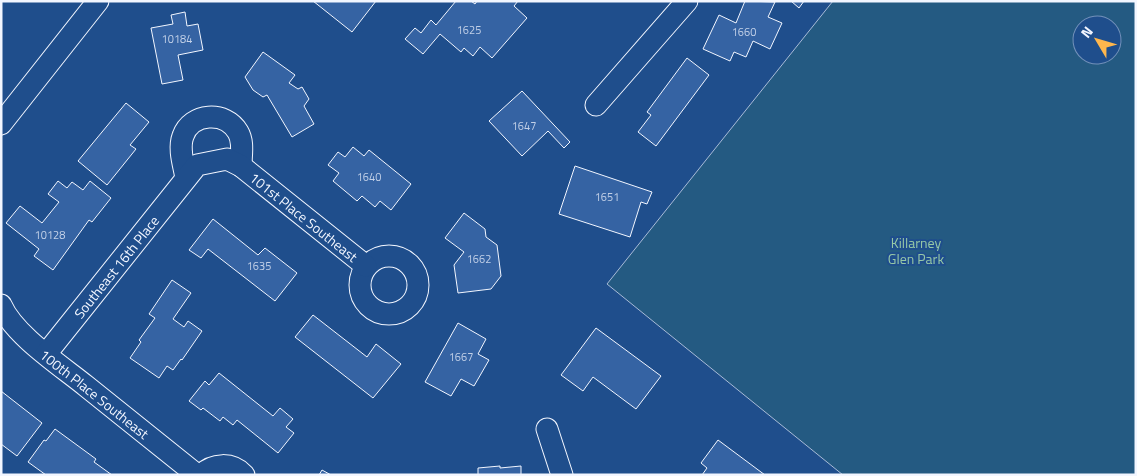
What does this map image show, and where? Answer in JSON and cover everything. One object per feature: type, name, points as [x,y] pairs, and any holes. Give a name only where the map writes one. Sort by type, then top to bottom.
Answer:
[{"type":"street","points":[[1,124],[98,1]]},
{"type":"street","points":[[596,105],[688,1]]},
{"type":"street","name":"101st Place Southeast","points":[[186,178],[182,154],[183,136],[193,122],[210,116],[226,120],[238,132],[241,140],[241,166]]},
{"type":"street","name":"101st Place Southeast","points":[[212,161],[228,159],[241,166],[366,266]]},
{"type":"street","name":"Southeast 16th Place","points":[[46,354],[197,165],[212,161]]},
{"type":"street","name":"100th Place Southeast","points":[[1,305],[15,326],[46,354],[199,475],[214,466],[223,465],[232,467],[244,475]]},
{"type":"street","points":[[546,429],[562,475]]},
{"type":"green space","name":"Killarney Glen Park","points":[[833,1],[1136,1],[1136,475],[843,475],[607,284]]},
{"type":"building","points":[[313,1],[376,1],[352,32]]},
{"type":"building","points":[[456,1],[471,1],[475,4],[477,1],[518,1],[514,6],[527,18],[492,58],[480,47],[473,56],[464,48],[461,52],[440,34],[423,54],[405,39],[415,28],[421,33],[431,20],[436,25]]},
{"type":"building","points":[[745,1],[775,2],[768,17],[782,23],[770,49],[753,41],[746,57],[734,52],[730,61],[703,49],[719,15],[736,23]]},
{"type":"building","points":[[791,1],[804,1],[799,8]]},
{"type":"building","points":[[185,12],[187,26],[198,24],[203,50],[178,55],[183,80],[162,84],[151,28],[173,24],[171,15]]},
{"type":"building","points":[[263,52],[295,75],[289,83],[298,89],[302,87],[309,99],[304,106],[314,124],[292,137],[267,95],[263,97],[253,90],[245,77]]},
{"type":"building","points":[[687,58],[709,75],[656,146],[638,132],[651,115],[647,112]]},
{"type":"building","points":[[522,91],[570,142],[564,148],[548,131],[522,156],[489,121]]},
{"type":"building","points":[[126,103],[149,122],[130,145],[136,149],[107,185],[78,161]]},
{"type":"building","points":[[353,147],[364,156],[369,150],[411,184],[391,210],[380,201],[375,207],[362,196],[357,201],[333,181],[339,173],[328,165],[338,152],[345,157]]},
{"type":"building","points":[[575,166],[652,192],[647,204],[641,202],[630,237],[559,214]]},
{"type":"building","points":[[58,181],[67,188],[72,182],[83,190],[90,181],[111,198],[92,222],[89,220],[53,270],[34,256],[39,249],[6,223],[20,206],[42,223],[59,202],[48,194]]},
{"type":"building","points":[[464,213],[485,229],[486,237],[497,245],[501,276],[491,289],[458,293],[454,265],[464,252],[445,238]]},
{"type":"building","points":[[213,219],[258,255],[265,248],[297,273],[275,301],[208,249],[201,258],[189,250]]},
{"type":"building","points":[[172,280],[191,293],[173,319],[184,327],[188,321],[202,331],[173,370],[167,366],[159,378],[130,358],[141,342],[139,340],[155,318],[149,314]]},
{"type":"building","points":[[313,315],[367,357],[376,344],[401,364],[373,398],[295,337]]},
{"type":"building","points":[[458,323],[486,339],[478,354],[489,360],[474,386],[461,379],[451,396],[425,382]]},
{"type":"building","points":[[596,328],[661,376],[636,409],[593,377],[583,391],[561,375]]},
{"type":"building","points":[[219,373],[273,416],[280,408],[293,419],[286,427],[294,433],[278,453],[237,420],[233,425],[223,417],[220,421],[203,408],[201,410],[189,401],[205,381],[209,385]]},
{"type":"building","points":[[1,391],[42,423],[17,456],[1,444]]},
{"type":"building","points":[[55,429],[96,459],[94,462],[112,475],[46,475],[28,462],[44,440],[46,441]]},
{"type":"building","points":[[718,440],[765,475],[702,475],[707,468],[701,463]]},
{"type":"building","points":[[500,466],[500,468],[521,466],[521,475],[478,475],[478,468]]},
{"type":"building","points":[[322,470],[331,475],[319,475]]}]
